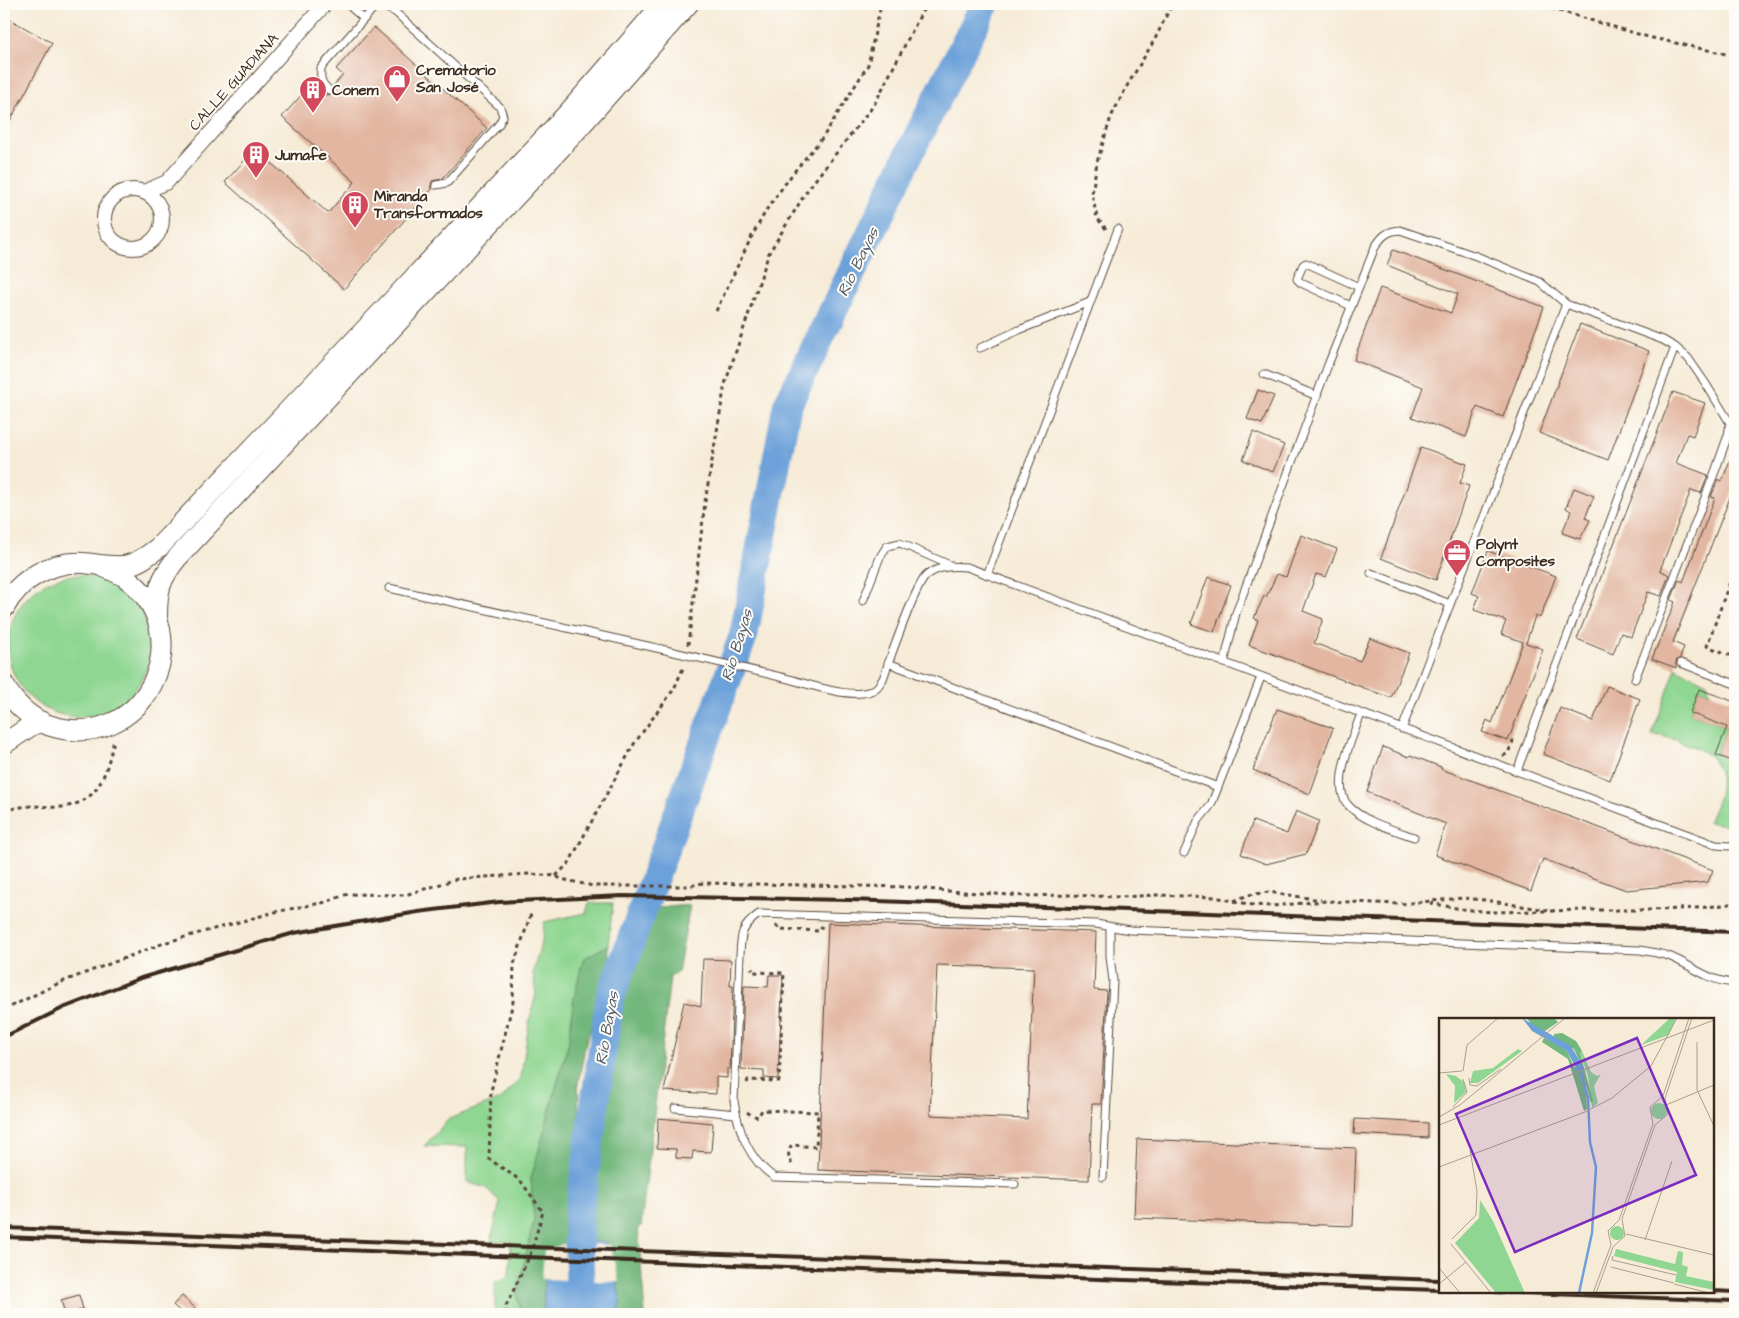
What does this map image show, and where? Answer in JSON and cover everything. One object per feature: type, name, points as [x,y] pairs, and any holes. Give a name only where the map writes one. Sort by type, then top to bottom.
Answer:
[{"type":"street","name":"CALLE GUADIANA","points":[[144,192],[167,182],[325,4]]},
{"type":"street","points":[[4,608],[8,599],[18,588],[34,575],[49,568],[83,563],[100,566],[123,566],[132,564],[160,547],[568,112],[663,4]]},
{"type":"street","points":[[4,689],[28,714],[58,728],[92,729],[110,724],[136,708],[147,695],[160,665],[162,649],[157,617],[157,596],[159,584],[167,570],[568,140],[688,4]]},
{"type":"street","name":"CALLE GUADIANA","points":[[160,208],[167,182]]},
{"type":"street","points":[[124,191],[144,192],[151,196],[160,208],[162,226],[154,241],[137,249],[128,249],[112,241],[106,232],[103,223],[104,213],[108,203],[124,191]]},
{"type":"street","points":[[100,566],[124,576],[144,594],[157,617]]},
{"type":"street","points":[[4,744],[32,726],[42,722]]},
{"type":"lane","points":[[348,4],[364,19]]},
{"type":"lane","points":[[330,90],[323,84],[320,78],[321,68],[372,10],[380,5],[395,12],[500,107],[503,116],[500,124],[447,183],[436,185]]},
{"type":"lane","points":[[987,575],[1118,228]]},
{"type":"lane","points":[[1224,663],[1236,613],[1351,306],[1380,238],[1389,231],[1400,230],[1476,256],[1540,282],[1566,304],[1663,340],[1675,347],[1693,365],[1730,422],[1728,435],[1716,469],[1635,679]]},
{"type":"lane","points":[[1351,306],[1301,283],[1297,279],[1303,265],[1306,263],[1359,287]]},
{"type":"lane","points":[[980,348],[1019,330],[1090,302]]},
{"type":"lane","points":[[1402,729],[1566,304]]},
{"type":"lane","points":[[1517,771],[1675,347]]},
{"type":"lane","points":[[1264,374],[1317,396]]},
{"type":"lane","points":[[864,601],[880,557],[887,546],[900,543],[953,566]]},
{"type":"lane","points":[[389,588],[849,694],[862,694],[876,688],[883,678],[924,576],[938,568],[967,567],[1716,845],[1730,846],[1735,844]]},
{"type":"lane","points":[[1371,573],[1450,604]]},
{"type":"lane","points":[[888,663],[1218,787]]},
{"type":"lane","points":[[1681,663],[1735,684]]},
{"type":"lane","points":[[1184,853],[1198,821],[1211,805],[1261,676]]},
{"type":"lane","points":[[1361,714],[1341,778],[1342,793],[1348,805],[1359,814],[1388,828],[1414,837]]},
{"type":"lane","points":[[1015,1184],[774,1177],[763,1170],[752,1155],[738,1123],[734,1092],[741,937],[748,922],[759,914],[1096,924],[1110,928],[1140,930],[1640,950],[1669,956],[1706,976],[1724,982],[1735,983]]},
{"type":"lane","points":[[1103,1177],[1113,981],[1110,956],[1110,928]]},
{"type":"lane","points":[[675,1108],[736,1114]]},
{"type":"path","points":[[716,311],[767,209],[793,172],[823,137],[868,65],[881,4]]},
{"type":"path","points":[[687,650],[691,632],[705,502],[725,384],[769,253],[808,188],[874,105],[926,4]]},
{"type":"path","points":[[1114,239],[1097,218],[1092,194],[1097,162],[1111,117],[1126,86],[1155,39],[1172,4]]},
{"type":"path","points":[[1536,4],[1648,37],[1735,56]]},
{"type":"path","points":[[1732,576],[1707,646],[1735,657]]},
{"type":"path","points":[[556,876],[569,863],[634,744],[674,689],[685,659]]},
{"type":"path","points":[[4,812],[18,807],[61,807],[76,804],[90,797],[100,785],[106,771],[114,738],[110,724]]},
{"type":"path","points":[[4,1010],[59,983],[166,942],[275,912],[326,902],[348,894],[405,895],[457,879],[529,874],[556,876],[561,879],[593,886],[689,886],[703,883],[908,887],[953,892],[1025,896],[1120,897],[1156,895],[1215,897],[1252,905],[1271,906],[1326,901]]},
{"type":"path","points":[[1234,901],[1248,895],[1269,892],[1326,901],[1399,904],[1464,898],[1553,911]]},
{"type":"path","points":[[1426,902],[1462,910],[1491,912],[1662,909],[1735,903]]},
{"type":"path","points":[[506,1314],[506,1306],[530,1255],[543,1212],[520,1180],[489,1159],[491,1091],[513,1002],[514,964],[532,911]]},
{"type":"path","points":[[773,922],[779,930],[819,930],[824,922]]},
{"type":"path","points":[[747,1089],[748,1080],[779,1081],[784,973],[752,972],[752,963]]},
{"type":"path","points":[[746,1108],[751,1115],[758,1117],[762,1110],[818,1112],[816,1147],[792,1146],[789,1148],[790,1161],[794,1169]]},
{"type":"green space","points":[[79,575],[93,576],[106,580],[119,587],[129,596],[138,606],[145,619],[149,632],[149,660],[145,673],[138,686],[129,696],[119,705],[106,712],[93,716],[79,717],[65,716],[52,712],[39,705],[29,696],[20,686],[13,673],[9,660],[8,646],[9,632],[13,619],[20,606],[29,596],[39,587],[52,580],[65,576]]},
{"type":"green space","points":[[1676,668],[1707,683],[1710,693],[1699,689],[1690,713],[1727,727],[1716,754],[1733,761],[1735,757],[1735,821],[1725,825],[1708,822],[1717,802],[1720,789],[1719,772],[1712,759],[1694,747],[1665,737],[1652,735]]},
{"type":"green space","points":[[589,903],[613,903],[608,945],[583,959],[573,1003],[569,1041],[531,1179],[534,1220],[517,1294],[521,1314],[495,1314],[495,1282],[509,1277],[511,1242],[491,1241],[500,1202],[486,1188],[467,1182],[467,1147],[424,1146],[449,1119],[503,1098],[521,1077],[529,1022],[536,994],[533,972],[543,936],[544,922],[586,913]]},
{"type":"green space","points":[[690,905],[678,972],[670,977],[641,1226],[638,1227],[645,1314],[619,1314],[621,1300],[546,1252],[543,1314],[521,1314],[517,1294],[534,1220],[531,1179],[569,1041],[573,1003],[583,959],[608,945],[611,971],[586,1042],[578,1084],[579,1112],[594,1110],[604,1078],[622,989],[656,908]]},
{"type":"water","points":[[591,1242],[607,1242],[621,1300],[619,1314],[543,1314],[546,1252]]},
{"type":"pier","points":[[567,1243],[610,1245],[619,1282],[542,1279],[544,1251]]},
{"type":"building","points":[[4,16],[52,43],[4,132]]},
{"type":"building","points":[[374,27],[487,128],[442,179],[432,181],[432,189],[344,289],[225,182],[255,149],[328,213],[355,182],[282,117],[312,83],[325,95],[332,94],[334,91],[333,86],[343,75],[336,69]]},
{"type":"building","points":[[1393,250],[1544,307],[1503,417],[1477,407],[1466,437],[1412,417],[1423,387],[1354,360],[1380,288],[1451,313],[1458,294],[1387,265]]},
{"type":"building","points":[[1580,324],[1649,351],[1608,460],[1539,433]]},
{"type":"building","points":[[1258,390],[1274,396],[1262,424],[1247,419]]},
{"type":"building","points":[[1673,392],[1705,403],[1693,436],[1687,434],[1676,463],[1708,475],[1701,493],[1691,490],[1660,570],[1669,575],[1661,596],[1648,592],[1631,637],[1621,633],[1613,654],[1577,639]]},
{"type":"building","points":[[1253,432],[1284,445],[1273,472],[1243,460]]},
{"type":"building","points":[[1421,447],[1467,464],[1460,483],[1469,486],[1436,580],[1381,558]]},
{"type":"building","points":[[1734,450],[1735,485],[1673,642],[1684,647],[1680,658],[1676,661],[1676,668],[1652,659],[1675,602],[1671,600],[1679,580],[1683,582],[1715,498],[1711,497],[1718,479],[1722,481]]},
{"type":"building","points":[[1574,488],[1594,496],[1585,518],[1590,520],[1580,539],[1562,533],[1571,511],[1566,508]]},
{"type":"building","points":[[1301,535],[1337,549],[1326,577],[1316,574],[1303,611],[1323,619],[1314,643],[1360,661],[1370,638],[1409,653],[1391,698],[1249,645],[1258,620],[1254,618],[1264,596],[1266,597],[1277,574],[1286,577]]},
{"type":"building","points":[[1488,551],[1556,576],[1540,618],[1535,616],[1526,643],[1543,649],[1508,741],[1482,732],[1487,720],[1492,723],[1523,642],[1501,634],[1506,621],[1474,610],[1479,596],[1472,593]]},
{"type":"building","points":[[1208,577],[1231,585],[1214,632],[1191,624]]},
{"type":"building","points":[[1607,686],[1640,699],[1610,780],[1543,754],[1560,708],[1593,721]]},
{"type":"building","points":[[1699,689],[1735,702],[1735,762],[1716,755],[1727,727],[1690,713]]},
{"type":"building","points":[[1277,709],[1333,728],[1310,794],[1253,770]]},
{"type":"building","points":[[1383,747],[1409,757],[1410,755],[1441,767],[1441,769],[1713,870],[1708,882],[1626,890],[1543,859],[1531,891],[1435,855],[1446,824],[1367,792]]},
{"type":"building","points":[[1296,811],[1319,821],[1306,854],[1266,864],[1241,854],[1253,821],[1287,834]]},
{"type":"building","points":[[828,923],[1096,932],[1094,990],[1107,991],[1101,1104],[1092,1104],[1089,1180],[818,1170]],"holes":[[[937,965],[1034,968],[1027,1119],[930,1115]]]},
{"type":"building","points":[[703,959],[731,960],[730,986],[733,986],[730,1069],[727,1069],[727,1078],[716,1077],[716,1094],[664,1091],[684,1002],[701,1006]]},
{"type":"building","points":[[769,975],[783,975],[778,1079],[764,1078],[764,1070],[741,1069],[744,986],[768,987]]},
{"type":"building","points":[[658,1118],[713,1123],[711,1152],[693,1151],[692,1159],[676,1158],[676,1149],[657,1148]]},
{"type":"building","points":[[1355,1119],[1428,1123],[1428,1138],[1354,1134]]},
{"type":"building","points":[[1137,1139],[1356,1148],[1353,1226],[1134,1218]]},
{"type":"building","points":[[79,1295],[83,1309],[77,1311],[78,1314],[65,1314],[61,1300]]},
{"type":"building","points":[[182,1296],[195,1308],[189,1314],[183,1314],[173,1305]]},
{"type":"waterway","name":"Río Bayas","points":[[581,1314],[578,1220],[610,998],[744,634],[787,406],[913,146],[985,4]]},
{"type":"railway","points":[[4,1037],[63,1008],[141,978],[294,933],[418,912],[499,902],[622,896],[849,900],[1735,932]]},
{"type":"railway","points":[[4,1228],[1439,1280]]},
{"type":"railway","points":[[4,1237],[1124,1280],[1439,1290]]},
{"type":"railway","points":[[1714,1291],[1735,1292]]},
{"type":"railway","points":[[1522,1293],[1735,1301]]},
{"type":"place","name":"Crematorio San José","points":[[397,103]]},
{"type":"place","name":"Conem","points":[[313,114]]},
{"type":"place","name":"Jumafe","points":[[256,179]]},
{"type":"place","name":"Miranda Transformados","points":[[355,229]]},
{"type":"place","name":"Polynt Composites","points":[[1457,577]]}]
